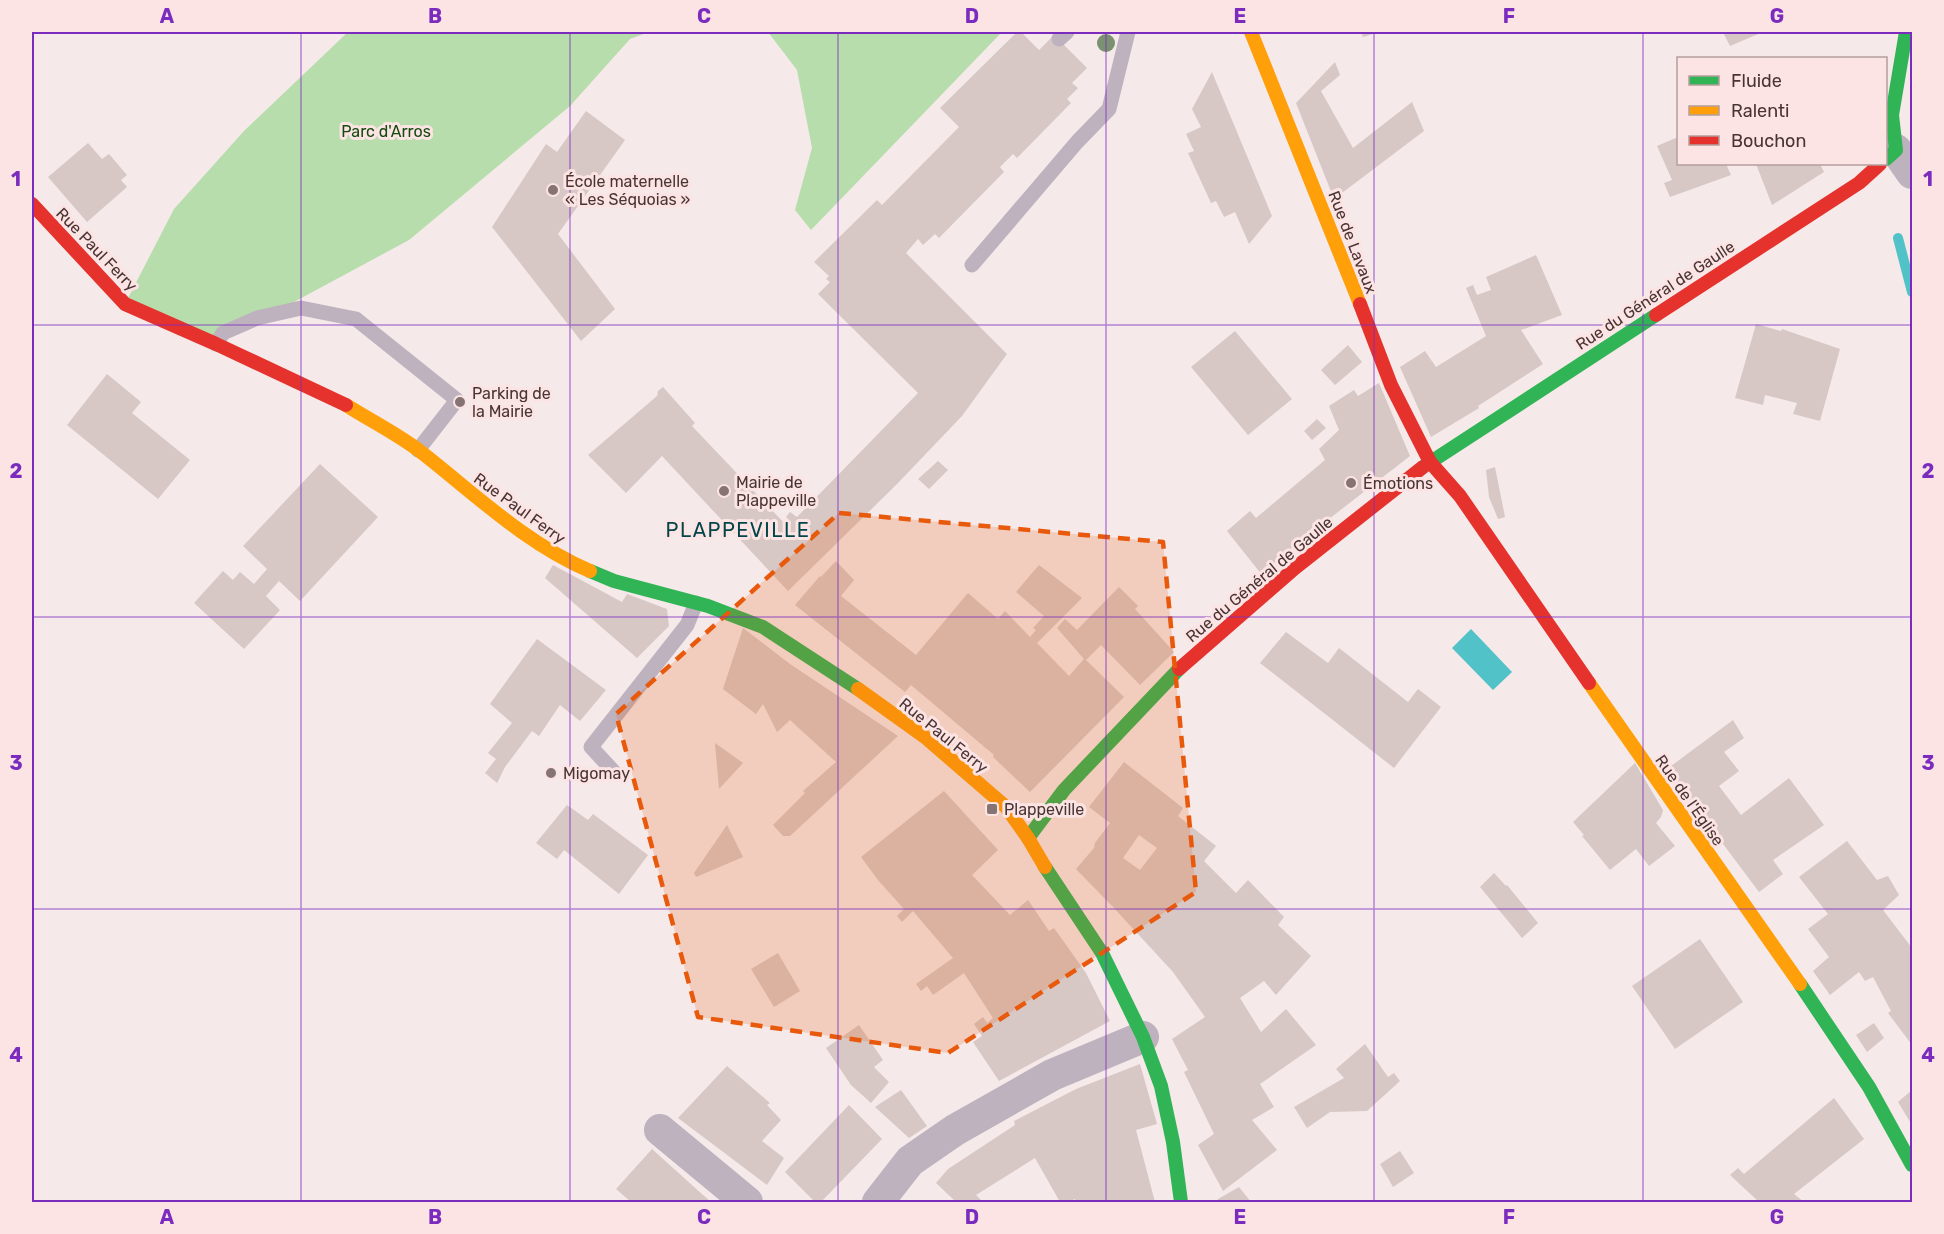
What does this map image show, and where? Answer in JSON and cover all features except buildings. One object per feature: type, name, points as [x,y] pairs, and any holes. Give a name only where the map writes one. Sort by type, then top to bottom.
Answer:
[{"type":"street","name":"Rue de Lavaux","points":[[1251,32],[1391,385],[1430,462]]},
{"type":"street","name":"Rue du Général de Gaulle","points":[[1028,838],[1064,790],[1186,662],[1295,568],[1430,462],[1894,161],[1892,115],[1906,32]]},
{"type":"street","name":"Rue Paul Ferry","points":[[32,204],[125,304],[339,400],[418,450],[531,540],[564,560],[614,581],[696,603],[738,616],[763,627],[873,699],[925,737],[1006,807],[1028,838]]},
{"type":"street","name":"Rue de l'Église","points":[[1430,462],[1460,496],[1684,821],[1847,1051],[1892,1125],[1912,1165]]},
{"type":"street","points":[[1028,838],[1102,953],[1143,1037],[1161,1086],[1173,1142],[1181,1203]]},
{"type":"street","points":[[878,1203],[910,1161],[956,1130],[1052,1075],[1143,1037]]},
{"type":"street","points":[[660,1130],[747,1203]]},
{"type":"lane","points":[[972,266],[1077,142],[1109,109],[1128,32]]},
{"type":"lane","points":[[216,344],[223,333],[257,318],[301,308],[356,319],[457,400],[418,450]]},
{"type":"lane","points":[[615,773],[591,747],[687,625],[696,603]]},
{"type":"highlighted area","points":[[839,513],[1163,542],[1196,892],[948,1053],[698,1017],[616,714]]},
{"type":"green space","name":"Parc d'Arros","points":[[348,32],[649,32],[630,39],[570,106],[409,240],[216,344],[125,304],[174,209],[244,131]]},
{"type":"green space","points":[[768,32],[1002,32],[811,230],[795,210],[812,148],[797,70]]},
{"type":"water","points":[[1471,629],[1512,672],[1493,690],[1452,648]]},
{"type":"waterway","points":[[1898,238],[1912,292]]},
{"type":"traffic: fast","points":[[1887,158],[1896,150],[1892,115],[1906,32]]},
{"type":"traffic: fast","points":[[1423,467],[1656,315]]},
{"type":"traffic: fast","points":[[590,571],[614,581],[708,606],[763,627],[858,689]]},
{"type":"traffic: fast","points":[[1028,838],[1064,790],[1179,669]]},
{"type":"traffic: fast","points":[[1045,867],[1102,953],[1143,1037],[1161,1086],[1173,1142],[1181,1202]]},
{"type":"traffic: fast","points":[[1800,984],[1869,1087],[1912,1165]]},
{"type":"traffic: slow","points":[[1251,32],[1360,304]]},
{"type":"traffic: slow","points":[[346,405],[412,445],[523,533],[544,547],[590,571]]},
{"type":"traffic: slow","points":[[1589,683],[1800,984]]},
{"type":"traffic: slow","points":[[858,689],[925,737],[1006,807],[1045,867]]},
{"type":"traffic: jam","points":[[1656,315],[1859,183],[1879,165]]},
{"type":"traffic: jam","points":[[32,204],[125,304],[346,405]]},
{"type":"traffic: jam","points":[[1360,304],[1391,385],[1430,462],[1460,496],[1589,683]]},
{"type":"traffic: jam","points":[[1179,669],[1295,568],[1423,467]]},
{"type":"place","name":"École maternelle « Les Séquoias »","points":[[553,190]]},
{"type":"place","name":"Parking de la Mairie","points":[[460,402]]},
{"type":"place","name":"Émotions","points":[[1351,483]]},
{"type":"place","name":"Mairie de Plappeville","points":[[724,491]]},
{"type":"place","name":"Migomay","points":[[551,773]]},
{"type":"place","name":"Plappeville","points":[[992,809]]},
{"type":"district","name":"PLAPPEVILLE","points":[[738,530]]}]
